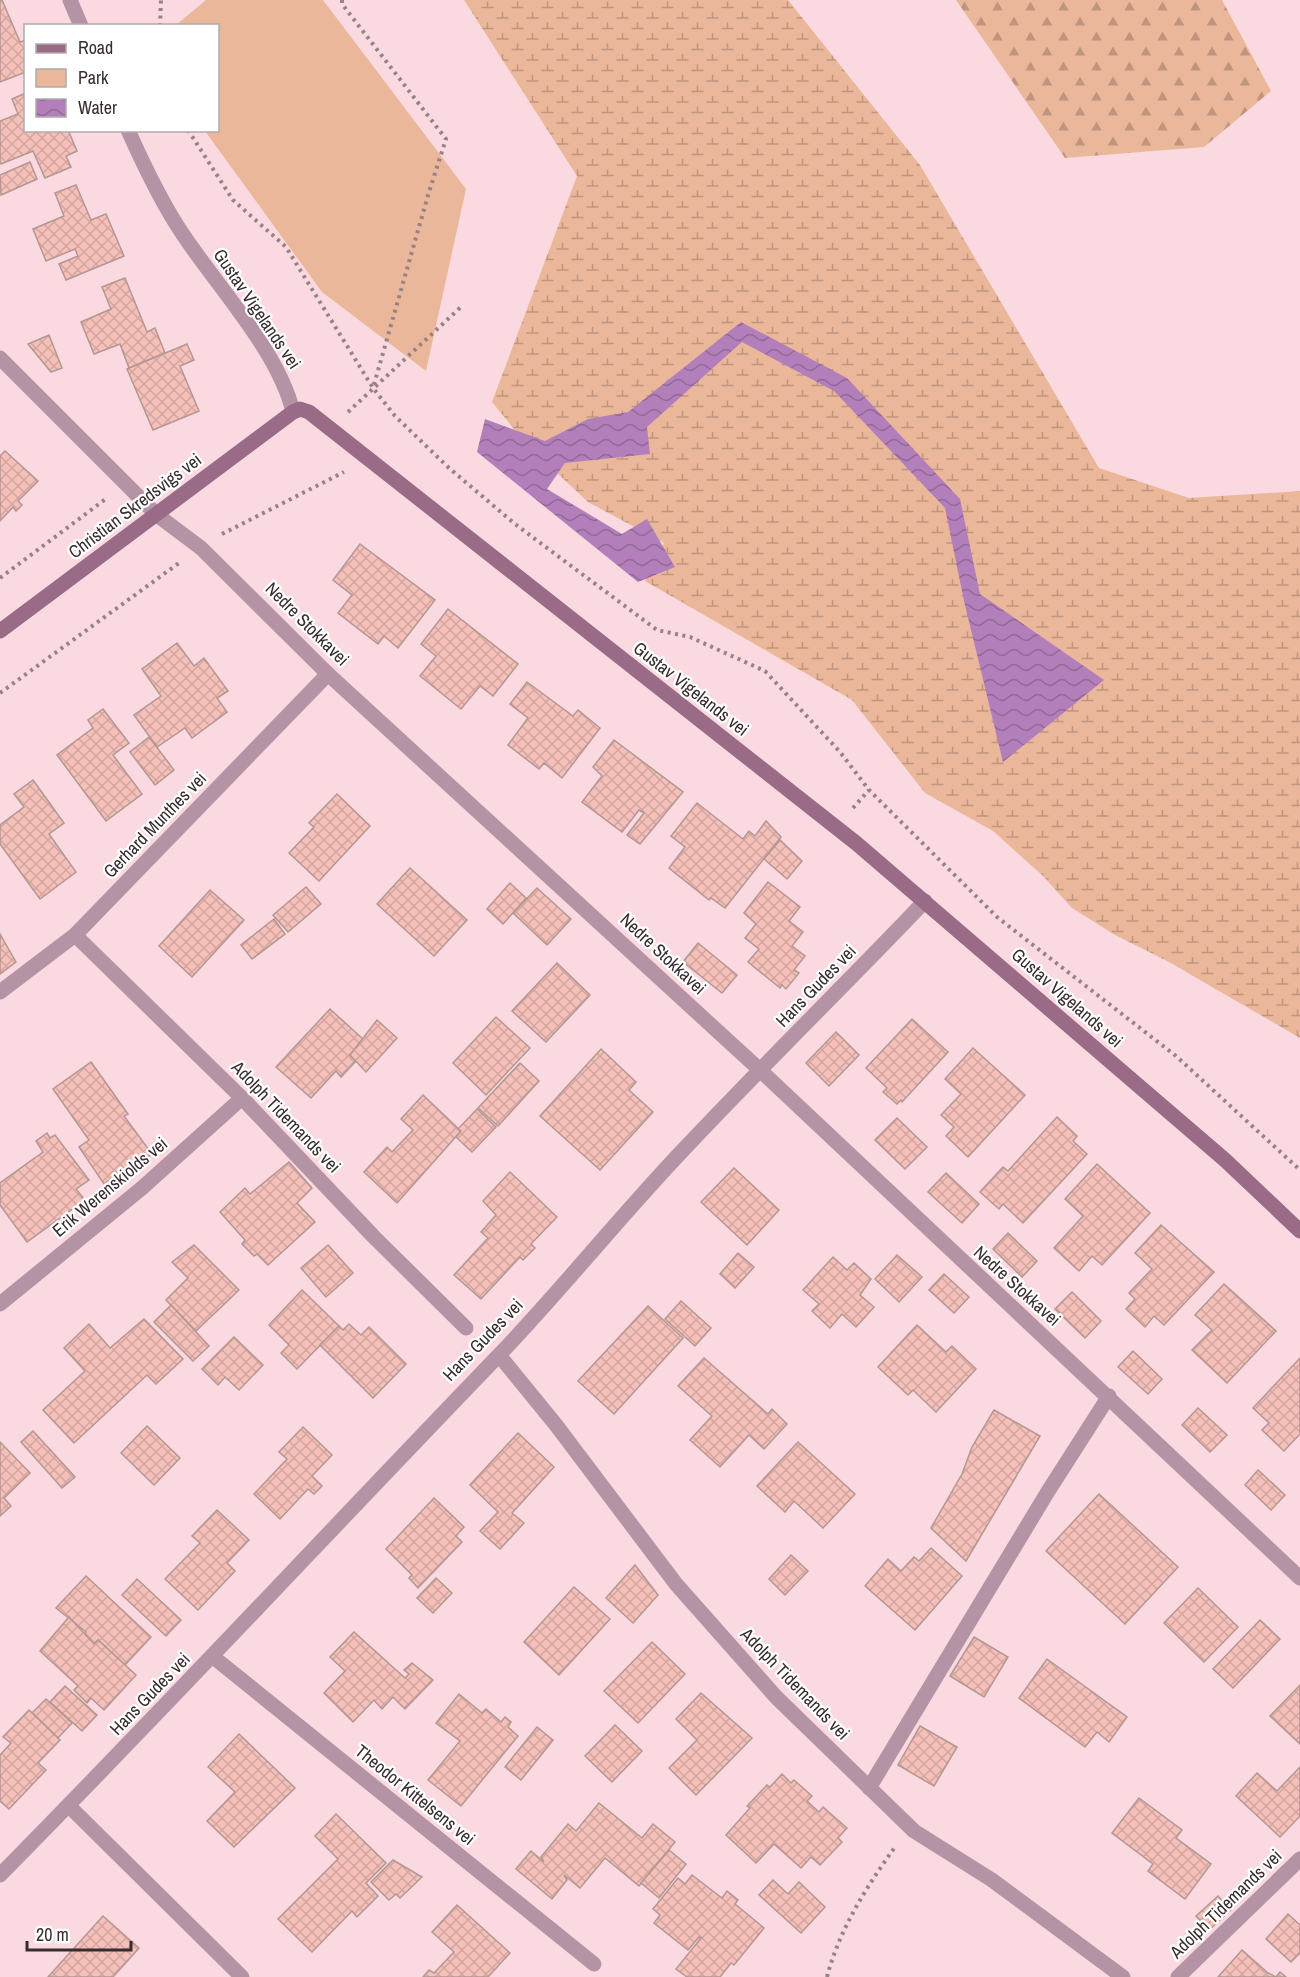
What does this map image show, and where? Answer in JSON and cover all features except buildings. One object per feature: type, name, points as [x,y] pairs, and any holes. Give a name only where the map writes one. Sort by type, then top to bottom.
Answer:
[{"type":"main road","name":"Gustav Vigelands vei","points":[[293,412],[300,410],[309,412],[856,843],[1225,1160],[1300,1232]]},
{"type":"main road","name":"Christian Skredsvigs vei","points":[[0,631],[293,412]]},
{"type":"street","points":[[70,0],[80,24]]},
{"type":"street","name":"Gustav Vigelands vei","points":[[129,132],[183,234],[272,363],[290,396],[293,412]]},
{"type":"street","name":"Nedre Stokkavei","points":[[0,358],[157,514],[201,548],[328,674],[761,1071],[1300,1578]]},
{"type":"street","name":"Gerhard Munthes vei","points":[[0,992],[75,935],[328,674]]},
{"type":"street","name":"Hans Gudes vei","points":[[0,1875],[69,1806],[408,1451],[454,1398],[499,1355],[634,1202],[925,901]]},
{"type":"street","name":"Adolph Tidemands vei","points":[[75,935],[242,1098],[374,1237],[466,1328]]},
{"type":"street","name":"Erik Werenskiolds vei","points":[[0,1304],[142,1188],[242,1098]]},
{"type":"street","name":"Adolph Tidemands vei","points":[[499,1355],[556,1425],[676,1584],[776,1697],[914,1831],[992,1880],[1124,1977]]},
{"type":"street","points":[[869,1788],[1047,1492],[1109,1396]]},
{"type":"street","name":"Theodor Kittelsens vei","points":[[212,1656],[594,1964]]},
{"type":"street","points":[[69,1806],[242,1977]]},
{"type":"street","name":"Adolph Tidemands vei","points":[[1178,1977],[1300,1859]]},
{"type":"path","points":[[160,24],[161,0]]},
{"type":"path","points":[[342,0],[342,4],[447,139],[429,192],[374,388]]},
{"type":"path","points":[[189,132],[232,200],[286,248],[394,416],[449,468],[515,524],[657,630],[690,638],[765,671],[840,752],[869,790],[997,917],[1176,1056],[1300,1170]]},
{"type":"path","points":[[329,429],[462,306]]},
{"type":"path","points":[[0,693],[220,535],[344,472]]},
{"type":"path","points":[[0,578],[127,484]]},
{"type":"path","points":[[853,808],[869,790]]},
{"type":"path","points":[[827,1977],[832,1957],[867,1886],[897,1845],[914,1831]]},
{"type":"green space","points":[[206,0],[323,0],[466,189],[426,371],[322,292],[206,132],[219,132],[219,24],[177,24]]},
{"type":"green space","points":[[464,0],[788,0],[920,165],[1099,468],[1189,498],[1300,491],[1300,1038],[1169,962],[1115,935],[1072,908],[1042,875],[993,831],[925,793],[852,700],[645,581],[664,543],[588,502],[527,445],[492,402],[577,176]]},
{"type":"green space","points":[[956,0],[1222,0],[1271,91],[1204,147],[1065,158]]},
{"type":"water","points":[[741,322],[847,378],[960,499],[980,594],[1104,680],[1003,762],[964,601],[945,508],[834,391],[742,342],[647,427],[650,454],[565,463],[547,489],[622,534],[647,519],[675,567],[638,582],[477,452],[485,419],[545,441],[588,419],[628,412]]}]
